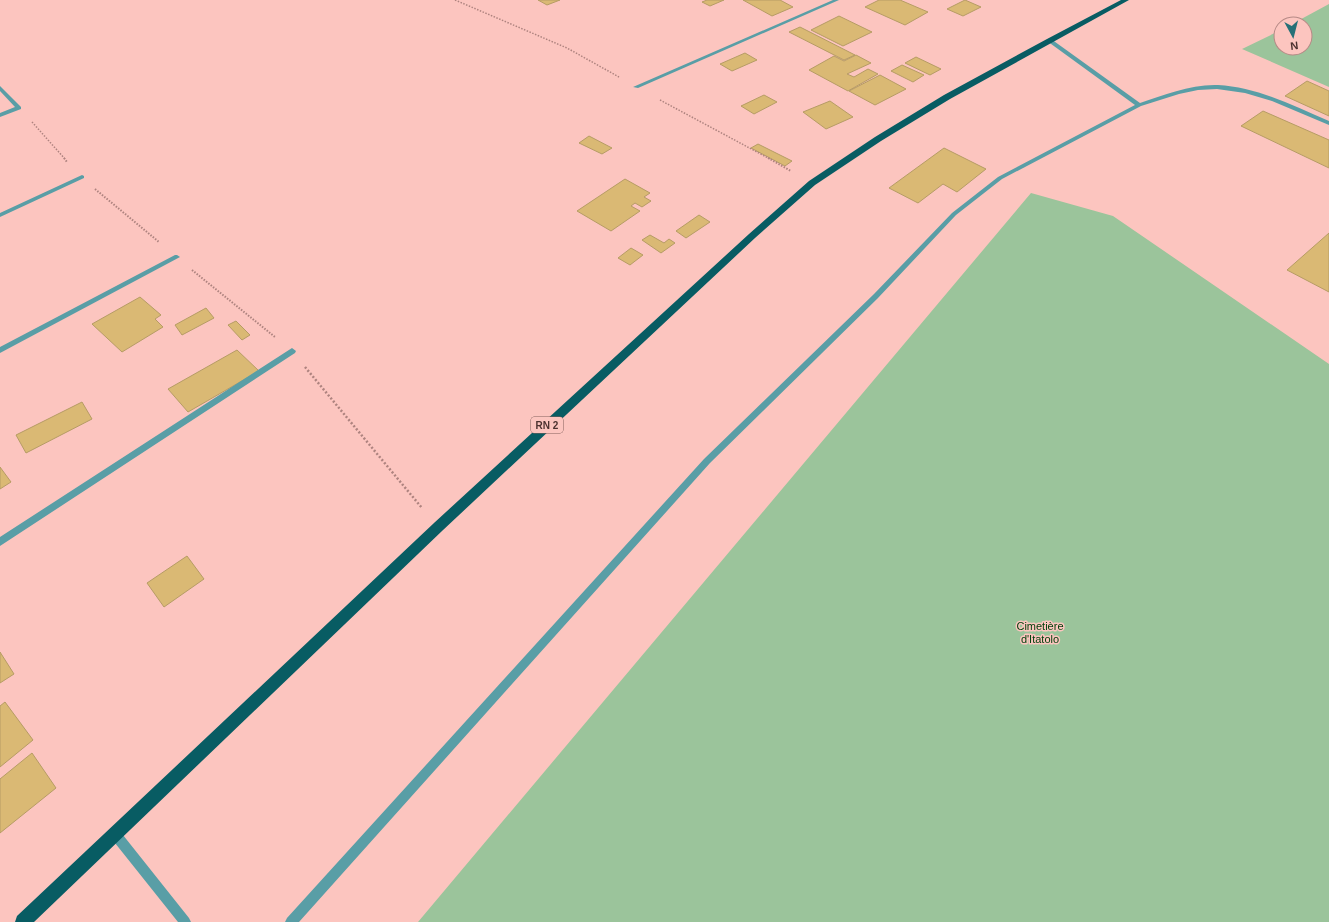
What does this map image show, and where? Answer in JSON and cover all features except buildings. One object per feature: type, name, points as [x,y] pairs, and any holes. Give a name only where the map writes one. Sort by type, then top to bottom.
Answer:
[{"type":"highway","name":"RN 2","points":[[23,922],[438,527],[700,284],[812,183],[878,139],[947,97],[1049,40],[1126,0]]},
{"type":"street","points":[[636,87],[837,0]]},
{"type":"street","points":[[1049,40],[1140,105]]},
{"type":"street","points":[[291,922],[706,461],[876,296],[954,214],[1000,178],[1140,105],[1204,88],[1219,87],[1262,96],[1329,123]]},
{"type":"street","points":[[0,88],[18,108],[0,115]]},
{"type":"street","points":[[0,215],[82,177]]},
{"type":"street","points":[[0,350],[177,257]]},
{"type":"street","points":[[0,542],[292,351]]},
{"type":"street","points":[[115,834],[186,922]]},
{"type":"path","points":[[18,108],[82,177],[292,351],[339,405],[438,527]]},
{"type":"green space","points":[[1329,4],[1329,87],[1242,49],[1273,34],[1273,56],[1313,56],[1313,16],[1307,16]]},
{"type":"green space","name":"Cimetière d'Itatolo","points":[[1031,193],[1113,216],[1329,364],[1329,922],[418,922]]}]
